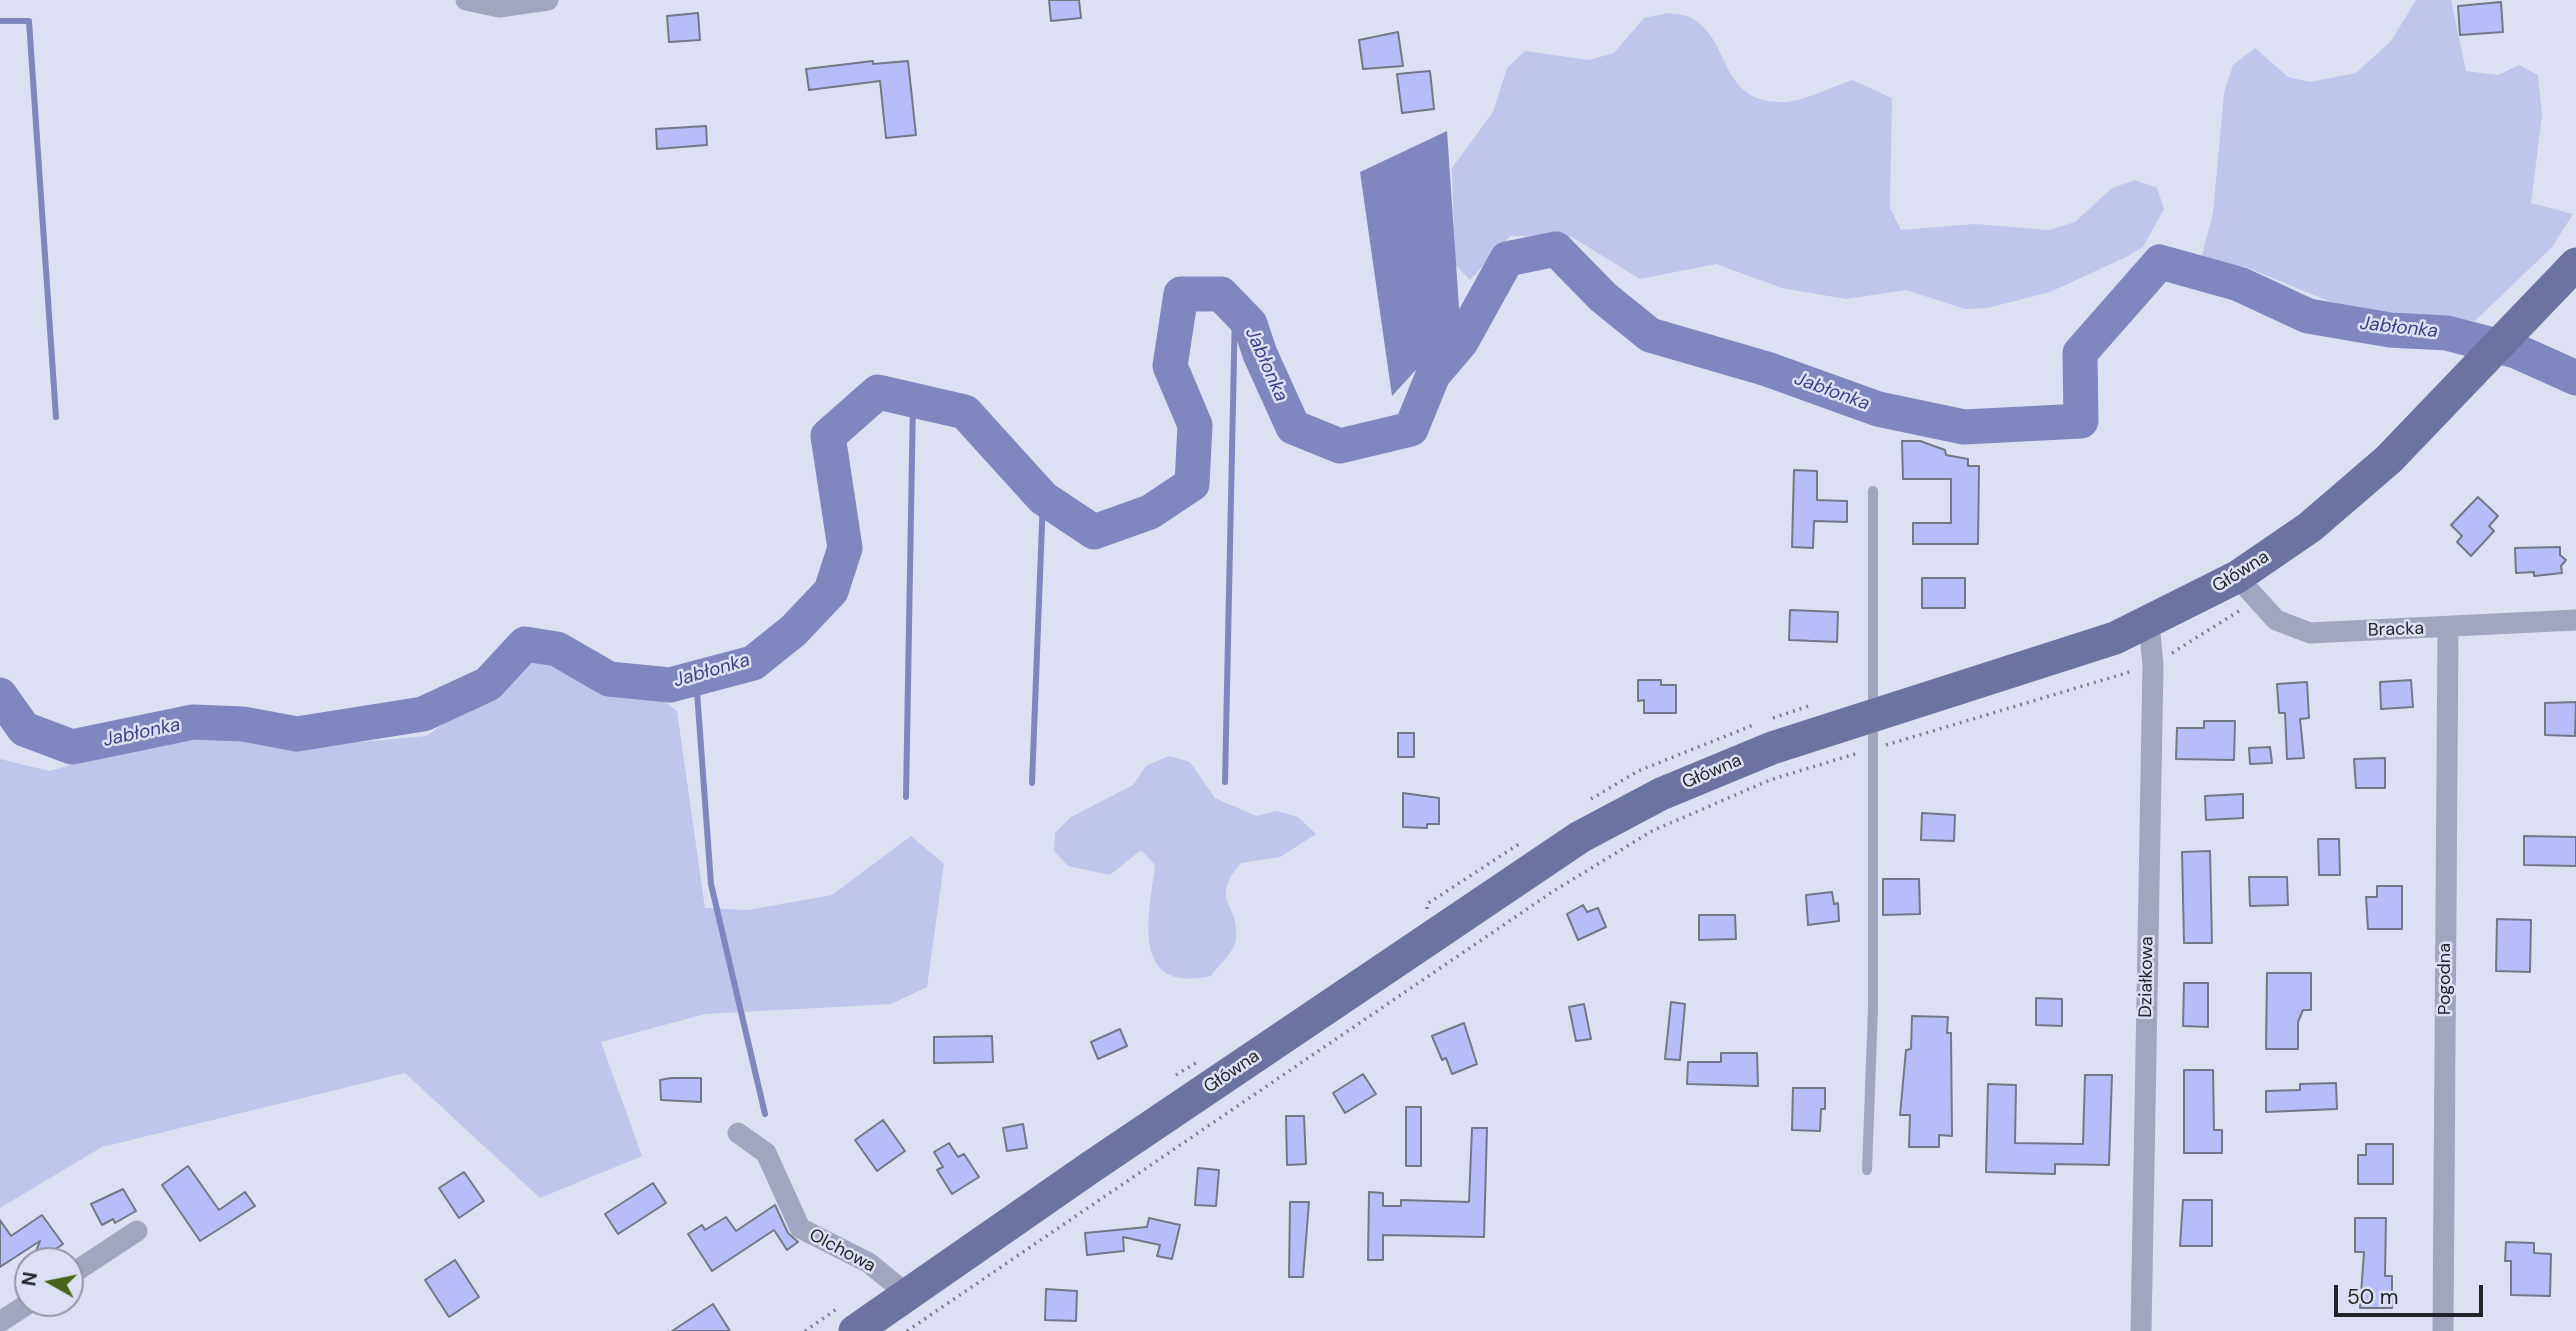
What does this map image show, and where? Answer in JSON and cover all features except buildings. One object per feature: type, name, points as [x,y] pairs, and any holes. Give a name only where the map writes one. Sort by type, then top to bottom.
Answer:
[{"type":"main road","name":"Główna","points":[[855,1331],[1580,837],[1661,794],[1717,769],[2115,638],[2149,622],[2248,588],[2310,527],[2389,459],[2576,264]]},
{"type":"street","points":[[466,0],[499,7],[548,0]]},
{"type":"street","name":"Bracka","points":[[2248,588],[2276,620],[2310,633],[2576,620]]},
{"type":"street","name":"Działkowa","points":[[2141,1331],[2153,665],[2149,622]]},
{"type":"street","name":"Pogodna","points":[[2443,1331],[2448,628]]},
{"type":"street","name":"Olchowa","points":[[738,1133],[766,1153],[800,1228],[869,1263],[908,1295]]},
{"type":"street","points":[[84,1266],[137,1231]]},
{"type":"lane","points":[[1867,1170],[1873,1008],[1873,491]]},
{"type":"path","points":[[907,1331],[1540,900],[1641,838],[1770,780],[2153,665],[2248,588]]},
{"type":"shaded area","points":[[2416,0],[2451,0],[2466,71],[2498,75],[2519,65],[2538,75],[2542,115],[2531,203],[2573,214],[2552,247],[2475,321],[2345,308],[2246,267],[2201,259],[2213,213],[2224,93],[2233,65],[2255,48],[2288,77],[2310,82],[2356,73],[2391,41]]},
{"type":"shaded area","points":[[1668,13],[1687,16],[1703,26],[1736,81],[1747,92],[1762,100],[1792,101],[1852,80],[1892,98],[1890,208],[1901,230],[1975,224],[2049,230],[2075,222],[2112,188],[2135,180],[2157,188],[2164,209],[2143,247],[2126,257],[2050,292],[1987,308],[1965,309],[1906,290],[1846,299],[1782,288],[1716,264],[1640,279],[1572,237],[1510,236],[1470,280],[1455,265],[1452,168],[1493,112],[1507,68],[1525,51],[1589,60],[1614,53],[1644,18]]},
{"type":"shaded area","points":[[1447,131],[1460,322],[1392,396],[1360,172]]},
{"type":"shaded area","points":[[538,660],[605,693],[651,692],[677,711],[705,908],[748,910],[832,895],[911,836],[944,864],[927,987],[891,1004],[705,1014],[601,1042],[642,1156],[540,1198],[405,1073],[102,1147],[0,1208],[0,759],[50,771],[180,733],[317,746],[427,736],[511,672]]},
{"type":"shaded area","points":[[1169,756],[1190,762],[1215,798],[1256,816],[1277,811],[1298,817],[1316,834],[1280,857],[1241,863],[1231,876],[1226,894],[1236,927],[1235,944],[1211,976],[1185,978],[1167,973],[1156,962],[1150,946],[1148,927],[1155,865],[1141,850],[1110,875],[1068,866],[1054,851],[1055,833],[1071,817],[1133,785],[1146,766]]},
{"type":"waterway","points":[[0,21],[29,21],[56,417]]},
{"type":"waterway","name":"Jabłonka","points":[[0,695],[24,729],[72,747],[193,722],[243,724],[297,734],[423,714],[488,684],[525,644],[557,649],[609,679],[670,685],[753,663],[793,631],[831,591],[845,548],[828,436],[878,392],[965,412],[1043,498],[1094,532],[1150,512],[1192,484],[1195,425],[1170,366],[1181,294],[1221,294],[1250,324],[1260,354],[1293,427],[1340,446],[1411,429],[1433,375],[1461,342],[1507,259],[1556,249],[1603,297],[1650,335],[1767,369],[1878,409],[1964,427],[2081,421],[2080,353],[2160,262],[2239,284],[2308,316],[2390,330],[2447,333],[2516,351],[2576,378]]},
{"type":"waterway","points":[[1225,782],[1235,309]]},
{"type":"waterway","points":[[906,797],[913,400]]},
{"type":"waterway","points":[[1032,783],[1043,498]]},
{"type":"waterway","points":[[696,678],[711,884],[765,1114]]}]
